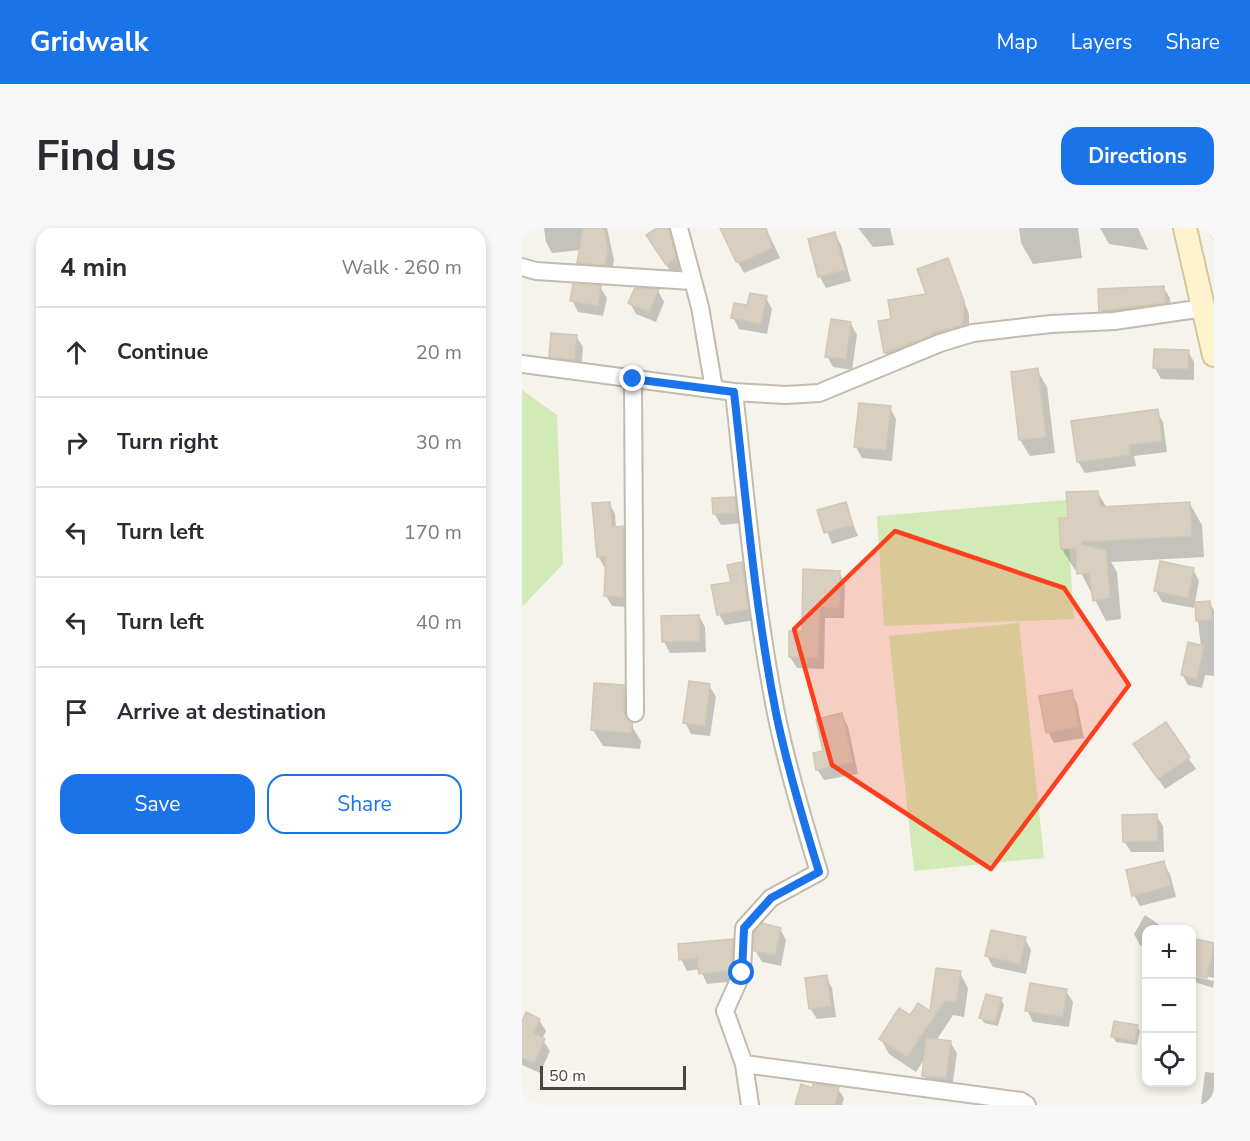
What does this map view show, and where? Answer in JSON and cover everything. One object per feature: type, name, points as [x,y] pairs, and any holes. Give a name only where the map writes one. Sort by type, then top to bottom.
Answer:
[{"type":"main road","points":[[1185,228],[1214,355]]},
{"type":"street","points":[[679,228],[700,307],[714,388]]},
{"type":"street","points":[[522,269],[692,281]]},
{"type":"street","points":[[522,364],[734,392],[786,395],[819,393],[849,383],[940,343],[972,333],[1051,324],[1114,321],[1204,308]]},
{"type":"street","points":[[633,379],[635,713]]},
{"type":"street","points":[[734,392],[761,624],[776,715],[799,807],[819,872],[771,898],[744,928],[742,973],[725,1011],[744,1064],[750,1105]]},
{"type":"street","points":[[744,1064],[1021,1101],[1027,1105]]},
{"type":"highlighted area","points":[[895,531],[1064,588],[1129,685],[991,869],[832,765],[794,629]]},
{"type":"green space","points":[[522,390],[557,415],[563,564],[522,607]]},
{"type":"green space","points":[[1066,500],[1074,619],[884,626],[877,516]]},
{"type":"green space","points":[[1019,623],[1044,858],[914,871],[889,636]]},
{"type":"building","points":[[583,228],[604,228],[608,248],[605,265],[577,263]]},
{"type":"building","points":[[657,228],[669,228],[676,258],[666,265],[646,235]]},
{"type":"building","points":[[720,228],[766,228],[772,248],[742,262],[736,262]]},
{"type":"building","points":[[835,232],[845,270],[818,277],[808,239]]},
{"type":"building","points":[[948,258],[964,301],[963,325],[932,333],[933,335],[884,353],[878,321],[891,319],[888,300],[926,294],[917,269]]},
{"type":"building","points":[[573,284],[601,286],[598,306],[570,301]]},
{"type":"building","points":[[1164,286],[1165,303],[1099,311],[1098,289]]},
{"type":"building","points":[[635,288],[659,289],[649,312],[628,303]]},
{"type":"building","points":[[750,293],[767,296],[761,324],[731,318],[734,303],[747,305]]},
{"type":"building","points":[[831,319],[851,322],[846,359],[825,357]]},
{"type":"building","points":[[551,333],[577,335],[575,360],[549,357]]},
{"type":"building","points":[[1154,349],[1189,350],[1188,369],[1153,368]]},
{"type":"building","points":[[1038,368],[1046,437],[1019,440],[1011,372]]},
{"type":"building","points":[[859,403],[891,406],[886,450],[854,447]]},
{"type":"building","points":[[1158,409],[1162,441],[1129,445],[1130,455],[1077,462],[1071,421]]},
{"type":"building","points":[[1098,491],[1100,507],[1190,502],[1192,536],[1082,542],[1082,545],[1106,550],[1110,598],[1093,601],[1089,573],[1077,574],[1076,548],[1061,549],[1059,518],[1068,518],[1066,492]]},
{"type":"building","points":[[735,497],[736,513],[713,514],[712,498]]},
{"type":"building","points":[[610,502],[612,527],[623,526],[623,597],[604,596],[606,556],[597,557],[592,503]]},
{"type":"building","points":[[846,502],[853,525],[824,533],[817,510]]},
{"type":"building","points":[[1160,561],[1194,568],[1188,598],[1154,591]]},
{"type":"building","points":[[742,562],[748,609],[717,615],[711,585],[731,582],[727,565]]},
{"type":"building","points":[[803,569],[840,571],[839,608],[820,607],[818,658],[789,657],[789,631],[802,631]]},
{"type":"building","points":[[1210,601],[1212,619],[1196,621],[1195,602]]},
{"type":"building","points":[[699,615],[700,641],[662,642],[661,616]]},
{"type":"building","points":[[1188,642],[1204,646],[1197,679],[1181,675]]},
{"type":"building","points":[[689,681],[710,684],[705,726],[683,723]]},
{"type":"building","points":[[594,683],[624,685],[624,713],[632,723],[631,733],[591,730]]},
{"type":"building","points":[[1072,690],[1079,727],[1046,733],[1039,696]]},
{"type":"building","points":[[842,713],[853,762],[816,770],[813,753],[823,751],[816,719]]},
{"type":"building","points":[[1166,722],[1190,757],[1158,779],[1133,744]]},
{"type":"building","points":[[1157,814],[1158,841],[1123,842],[1122,815]]},
{"type":"building","points":[[1164,861],[1171,886],[1132,896],[1126,870]]},
{"type":"building","points":[[762,923],[781,928],[775,955],[754,951],[754,932]]},
{"type":"building","points":[[991,930],[1026,937],[1020,964],[985,956]]},
{"type":"building","points":[[733,939],[732,970],[699,974],[697,958],[679,960],[678,944]]},
{"type":"building","points":[[1196,939],[1214,943],[1207,978],[1196,975]]},
{"type":"building","points":[[936,968],[961,971],[956,1002],[945,1001],[907,1057],[879,1039],[899,1008],[910,1015],[918,1003],[930,1011]]},
{"type":"building","points":[[827,975],[831,1006],[809,1009],[805,978]]},
{"type":"building","points":[[1030,983],[1067,989],[1063,1017],[1025,1011]]},
{"type":"building","points":[[986,994],[1002,998],[995,1022],[979,1018]]},
{"type":"building","points":[[526,1012],[540,1019],[534,1033],[545,1039],[534,1063],[522,1058],[522,1022]]},
{"type":"building","points":[[1114,1021],[1138,1025],[1135,1041],[1111,1037]]},
{"type":"building","points":[[926,1038],[951,1041],[946,1078],[922,1076]]},
{"type":"building","points":[[801,1084],[812,1088],[813,1084],[839,1087],[835,1105],[795,1105]]},
{"type":"route","points":[[633,379],[734,392],[761,624],[776,715],[799,807],[819,872],[771,898],[744,928],[742,973]]}]
